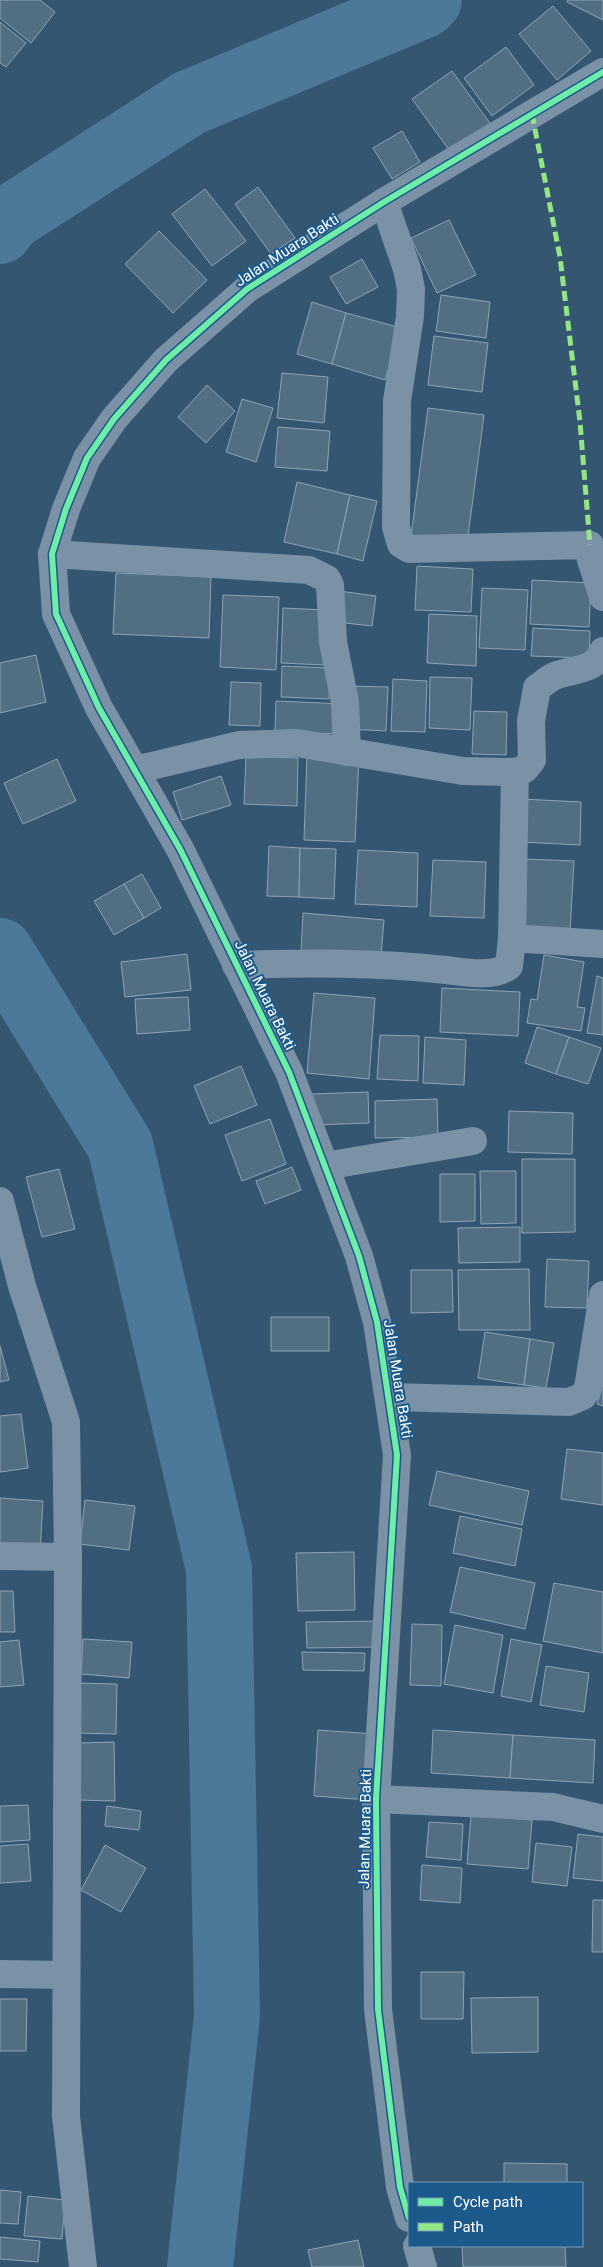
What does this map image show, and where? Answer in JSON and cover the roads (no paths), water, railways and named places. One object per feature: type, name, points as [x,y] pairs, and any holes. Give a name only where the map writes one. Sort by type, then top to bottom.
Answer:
[{"type":"street","name":"Jalan Muara Bakti","points":[[408,2215],[400,2187],[378,2009],[376,1799],[397,1455],[390,1397],[377,1322],[359,1256],[288,1072],[180,849],[99,708],[56,614],[52,554],[66,509],[87,458],[114,419],[166,360],[247,289],[384,202],[603,72]]},
{"type":"street","points":[[384,202],[407,269],[411,289],[410,316],[397,401],[396,527],[401,544],[409,549],[590,544],[591,560],[603,604]]},
{"type":"street","points":[[52,554],[309,570],[326,579],[330,585],[333,642],[345,702],[348,752]]},
{"type":"street","points":[[135,770],[248,745],[297,743],[463,771],[515,772],[525,769],[532,760],[531,721],[537,688],[556,675],[569,673],[594,664],[603,651]]},
{"type":"street","points":[[236,965],[382,964],[464,972],[500,972],[509,966],[512,938],[515,772]]},
{"type":"street","points":[[512,938],[603,944]]},
{"type":"street","points":[[325,1166],[473,1141]]},
{"type":"street","points":[[0,1202],[11,1289],[66,1422],[68,1557],[66,2116],[83,2267]]},
{"type":"street","points":[[390,1397],[570,1402],[583,1396],[588,1388],[603,1295]]},
{"type":"street","points":[[0,1556],[68,1557]]},
{"type":"street","points":[[376,1799],[553,1807],[603,1819]]},
{"type":"street","points":[[0,1974],[66,1975]]},
{"type":"street","points":[[417,2247],[423,2267]]},
{"type":"waterway","points":[[0,231],[10,218],[189,103],[424,5],[429,0]]},
{"type":"waterway","points":[[0,951],[120,1145],[219,1569],[227,2016],[200,2267]]}]
